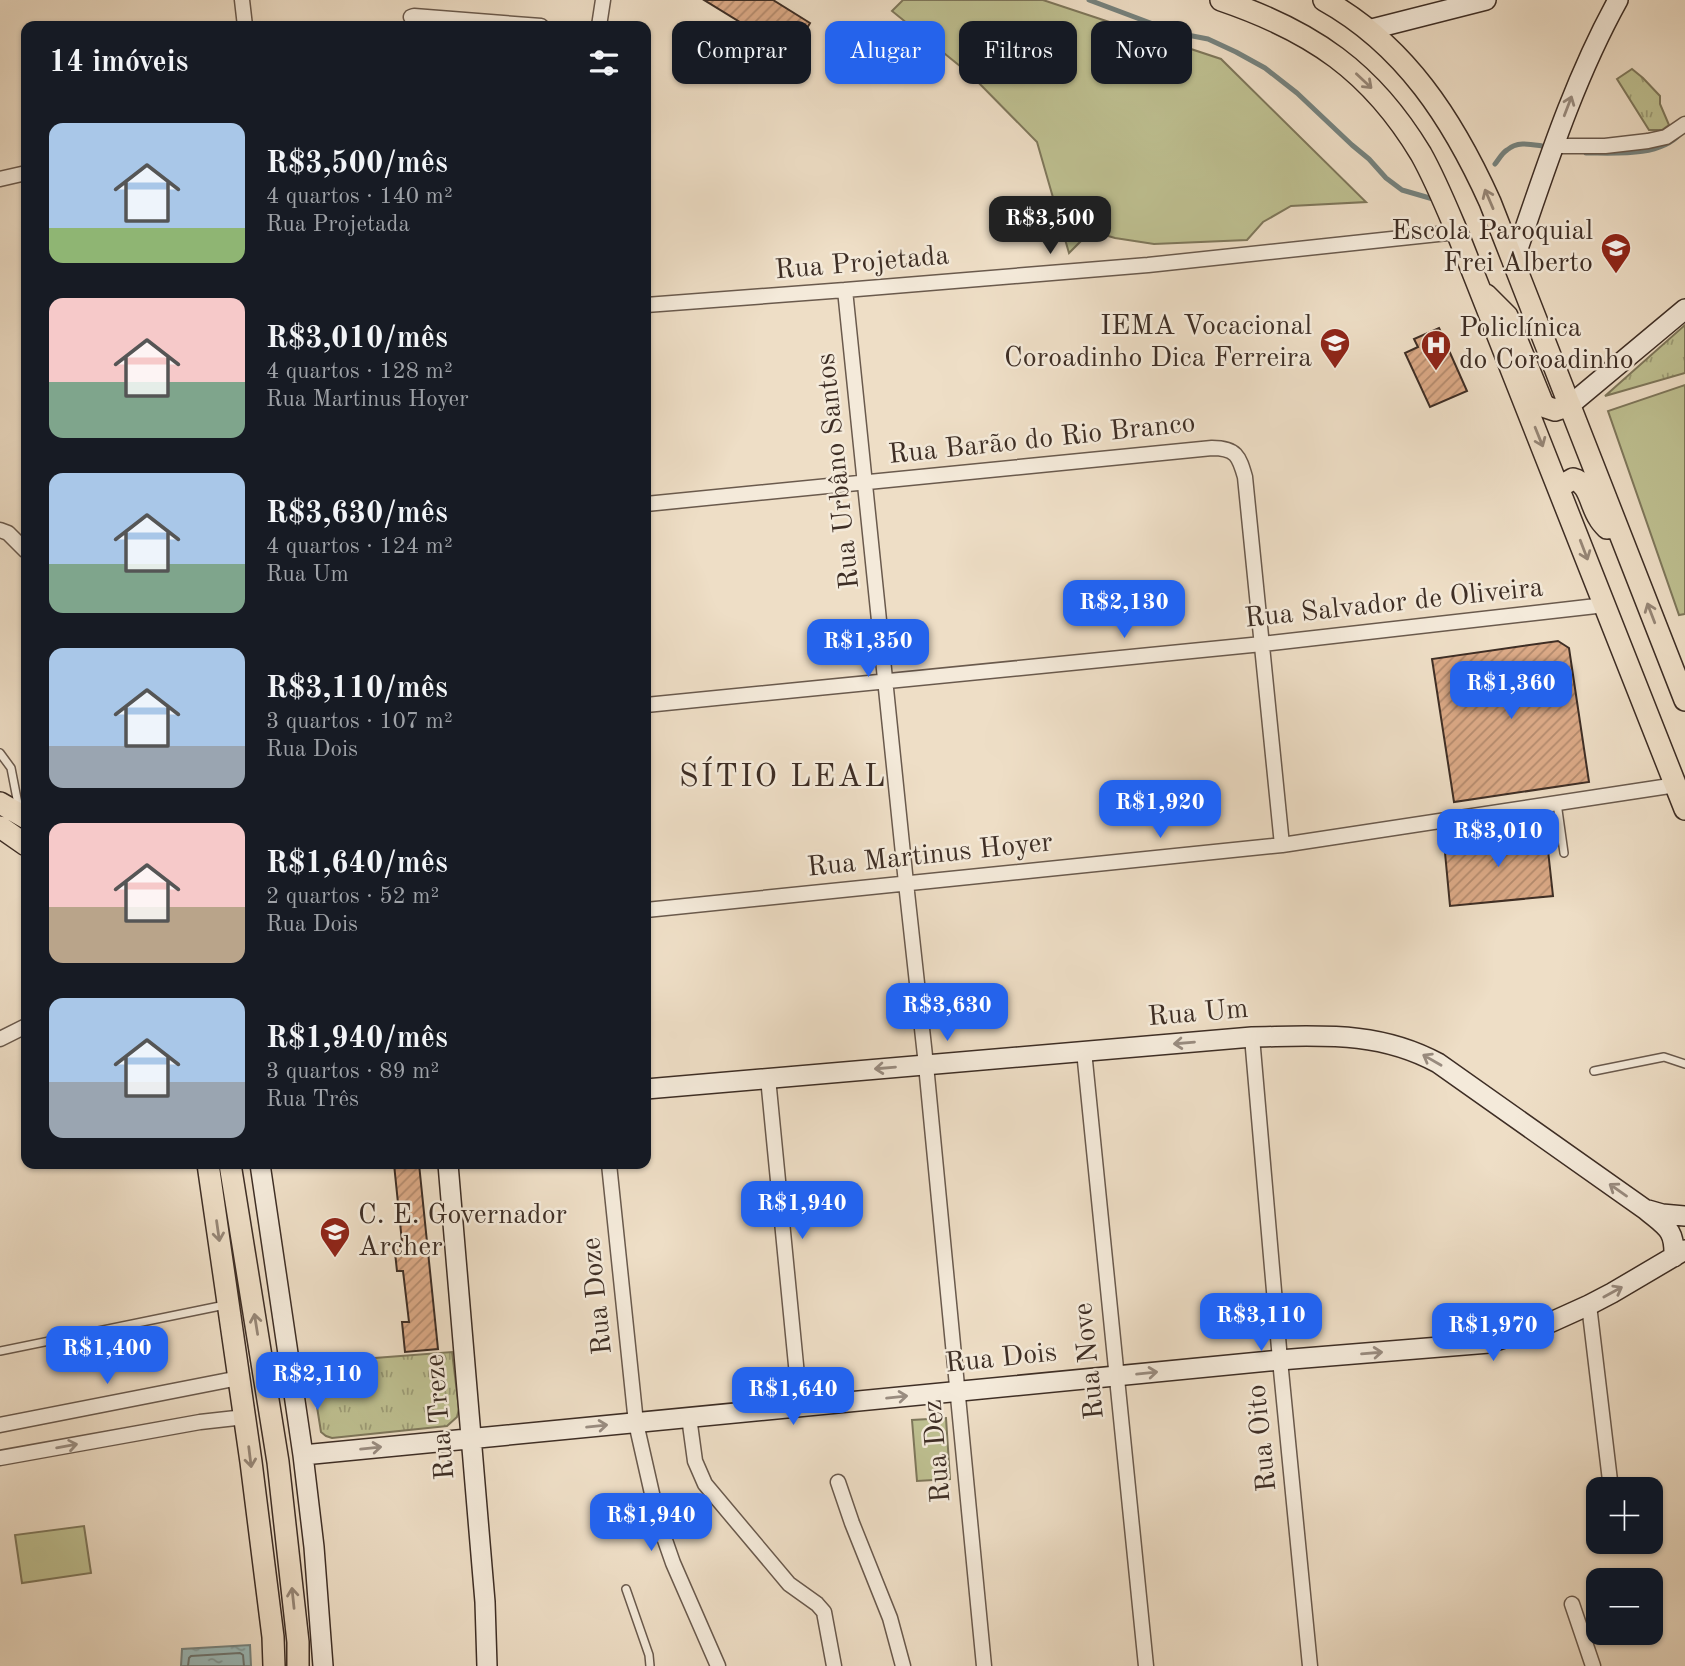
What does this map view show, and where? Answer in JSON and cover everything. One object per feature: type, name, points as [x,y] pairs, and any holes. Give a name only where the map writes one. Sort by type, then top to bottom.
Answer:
[{"type":"main road","points":[[1221,0],[1274,20],[1314,41],[1346,64],[1378,94],[1422,156],[1457,232],[1685,809]]},
{"type":"main road","points":[[1324,0],[1368,30],[1406,65],[1451,125],[1475,167],[1685,700]]},
{"type":"main road","points":[[1368,30],[1486,0]]},
{"type":"main road","points":[[1513,263],[1572,95],[1618,0]]},
{"type":"main road","points":[[1479,288],[1507,316],[1542,402],[1546,407],[1555,410],[1570,405],[1685,309]]},
{"type":"main road","points":[[1559,486],[1573,479],[1585,486],[1598,517],[1628,555]]},
{"type":"main road","points":[[0,803],[21,815]]},
{"type":"main road","points":[[2,833],[21,842]]},
{"type":"main road","name":"Rua Um","points":[[651,1089],[1252,1037],[1330,1036],[1371,1040],[1417,1052],[1464,1081],[1666,1226],[1680,1254]]},
{"type":"main road","points":[[209,1169],[245,1417],[273,1637],[274,1666]]},
{"type":"main road","points":[[231,1169],[278,1462],[298,1642],[298,1666]]},
{"type":"main road","points":[[261,1169],[303,1455],[314,1547],[323,1666]]},
{"type":"main road","name":"Rua Treze","points":[[448,1169],[485,1602],[486,1666]]},
{"type":"main road","points":[[1646,1210],[1685,1216]]},
{"type":"main road","name":"Rua Dois","points":[[303,1455],[1280,1360],[1489,1343],[1547,1324],[1589,1305],[1680,1254]]},
{"type":"street","points":[[242,0],[244,21]]},
{"type":"street","points":[[410,21],[411,0]]},
{"type":"street","points":[[599,21],[603,0]]},
{"type":"street","points":[[411,21],[414,16],[485,21]]},
{"type":"street","points":[[1553,146],[1605,146],[1648,141],[1666,137],[1685,124]]},
{"type":"street","points":[[0,179],[21,174]]},
{"type":"street","name":"Rua Projetada","points":[[651,305],[1148,265],[1457,232]]},
{"type":"street","name":"Rua Urbâno Santos","points":[[845,290],[926,1065]]},
{"type":"street","name":"Rua Barão do Rio Branco","points":[[651,504],[1212,447],[1225,448],[1240,462],[1245,477],[1262,644]]},
{"type":"street","points":[[0,530],[8,533],[21,546]]},
{"type":"street","name":"Rua Salvador de Oliveira","points":[[651,705],[1262,644],[1605,605]]},
{"type":"street","points":[[1262,644],[1282,845]]},
{"type":"street","name":"Rua Martinus Hoyer","points":[[651,909],[1282,845],[1676,785]]},
{"type":"street","points":[[0,1039],[21,1028]]},
{"type":"street","name":"Rua Oito","points":[[1252,1037],[1310,1666]]},
{"type":"street","name":"Rua Nove","points":[[1084,1051],[1146,1666]]},
{"type":"street","name":"Rua Dez","points":[[926,1065],[984,1666]]},
{"type":"street","points":[[768,1078],[800,1406]]},
{"type":"street","name":"Rua Doze","points":[[610,1169],[636,1423],[662,1531],[673,1563],[718,1666]]},
{"type":"street","points":[[1589,1305],[1610,1477]]},
{"type":"street","points":[[0,1425],[239,1378]]},
{"type":"street","points":[[0,1458],[200,1422],[245,1417]]},
{"type":"street","points":[[689,1417],[695,1461],[705,1484],[789,1584],[824,1612],[834,1666]]},
{"type":"street","points":[[838,1482],[890,1618],[903,1666]]},
{"type":"street","points":[[1572,1604],[1593,1666]]},
{"type":"lane","points":[[0,753],[11,768],[21,808]]},
{"type":"lane","points":[[1557,803],[1564,853]]},
{"type":"lane","points":[[1594,1071],[1664,1057],[1685,1064]]},
{"type":"lane","points":[[0,1351],[229,1304]]},
{"type":"lane","points":[[626,1589],[649,1655],[650,1666]]},
{"type":"green space","points":[[903,0],[1043,0],[1106,21],[1091,21],[1091,84],[1192,84],[1192,49],[1221,59],[1366,202],[1291,206],[1263,222],[1247,240],[1154,244],[1091,231],[1069,253],[1037,142],[980,84],[1077,84],[1077,21],[959,21],[959,65],[945,54],[945,21],[904,21],[892,11]]},
{"type":"green space","points":[[1632,69],[1660,96],[1660,104],[1669,125],[1662,130],[1649,130],[1617,79]]},
{"type":"green space","points":[[1685,325],[1685,373],[1605,396]]},
{"type":"green space","points":[[1685,385],[1685,614],[1679,615],[1608,411]]},
{"type":"green space","points":[[452,1352],[459,1409],[457,1417],[447,1426],[332,1438],[321,1432],[310,1363]]},
{"type":"green space","points":[[946,1418],[950,1479],[917,1481],[912,1420]]},
{"type":"green space","points":[[84,1526],[91,1573],[22,1583],[15,1535]]},
{"type":"water","points":[[250,1645],[251,1666],[181,1666],[182,1649]]},
{"type":"building","points":[[704,0],[773,0],[807,21],[738,21]]},
{"type":"building","name":"Policlínica do Coroadinho","points":[[1439,328],[1467,391],[1430,407],[1405,353],[1418,347],[1414,339]]},
{"type":"building","points":[[1558,641],[1569,648],[1589,782],[1454,802],[1432,659]]},
{"type":"building","points":[[1546,832],[1553,896],[1450,906],[1444,842]]},
{"type":"building","points":[[395,1169],[420,1169],[438,1349],[405,1352],[402,1322],[409,1322],[403,1271],[397,1271],[394,1243],[402,1242]]},
{"type":"waterway","points":[[1089,0],[1177,33],[1208,39],[1265,68],[1297,93],[1386,178],[1402,190],[1433,199]]},
{"type":"waterway","points":[[1586,153],[1649,150],[1661,147],[1680,134]]},
{"type":"waterway","points":[[1495,164],[1515,145],[1542,146]]},
{"type":"place","name":"Escola Paroquial Frei Alberto","points":[[1616,275]]},
{"type":"place","name":"IEMA Vocacional Coroadinho Dica Ferreira","points":[[1335,370]]},
{"type":"place","name":"Policlínica do Coroadinho","points":[[1436,372]]},
{"type":"place","name":"C. E. Governador Archer","points":[[335,1259]]},
{"type":"district","name":"SÍTIO LEAL","points":[[783,778]]}]
